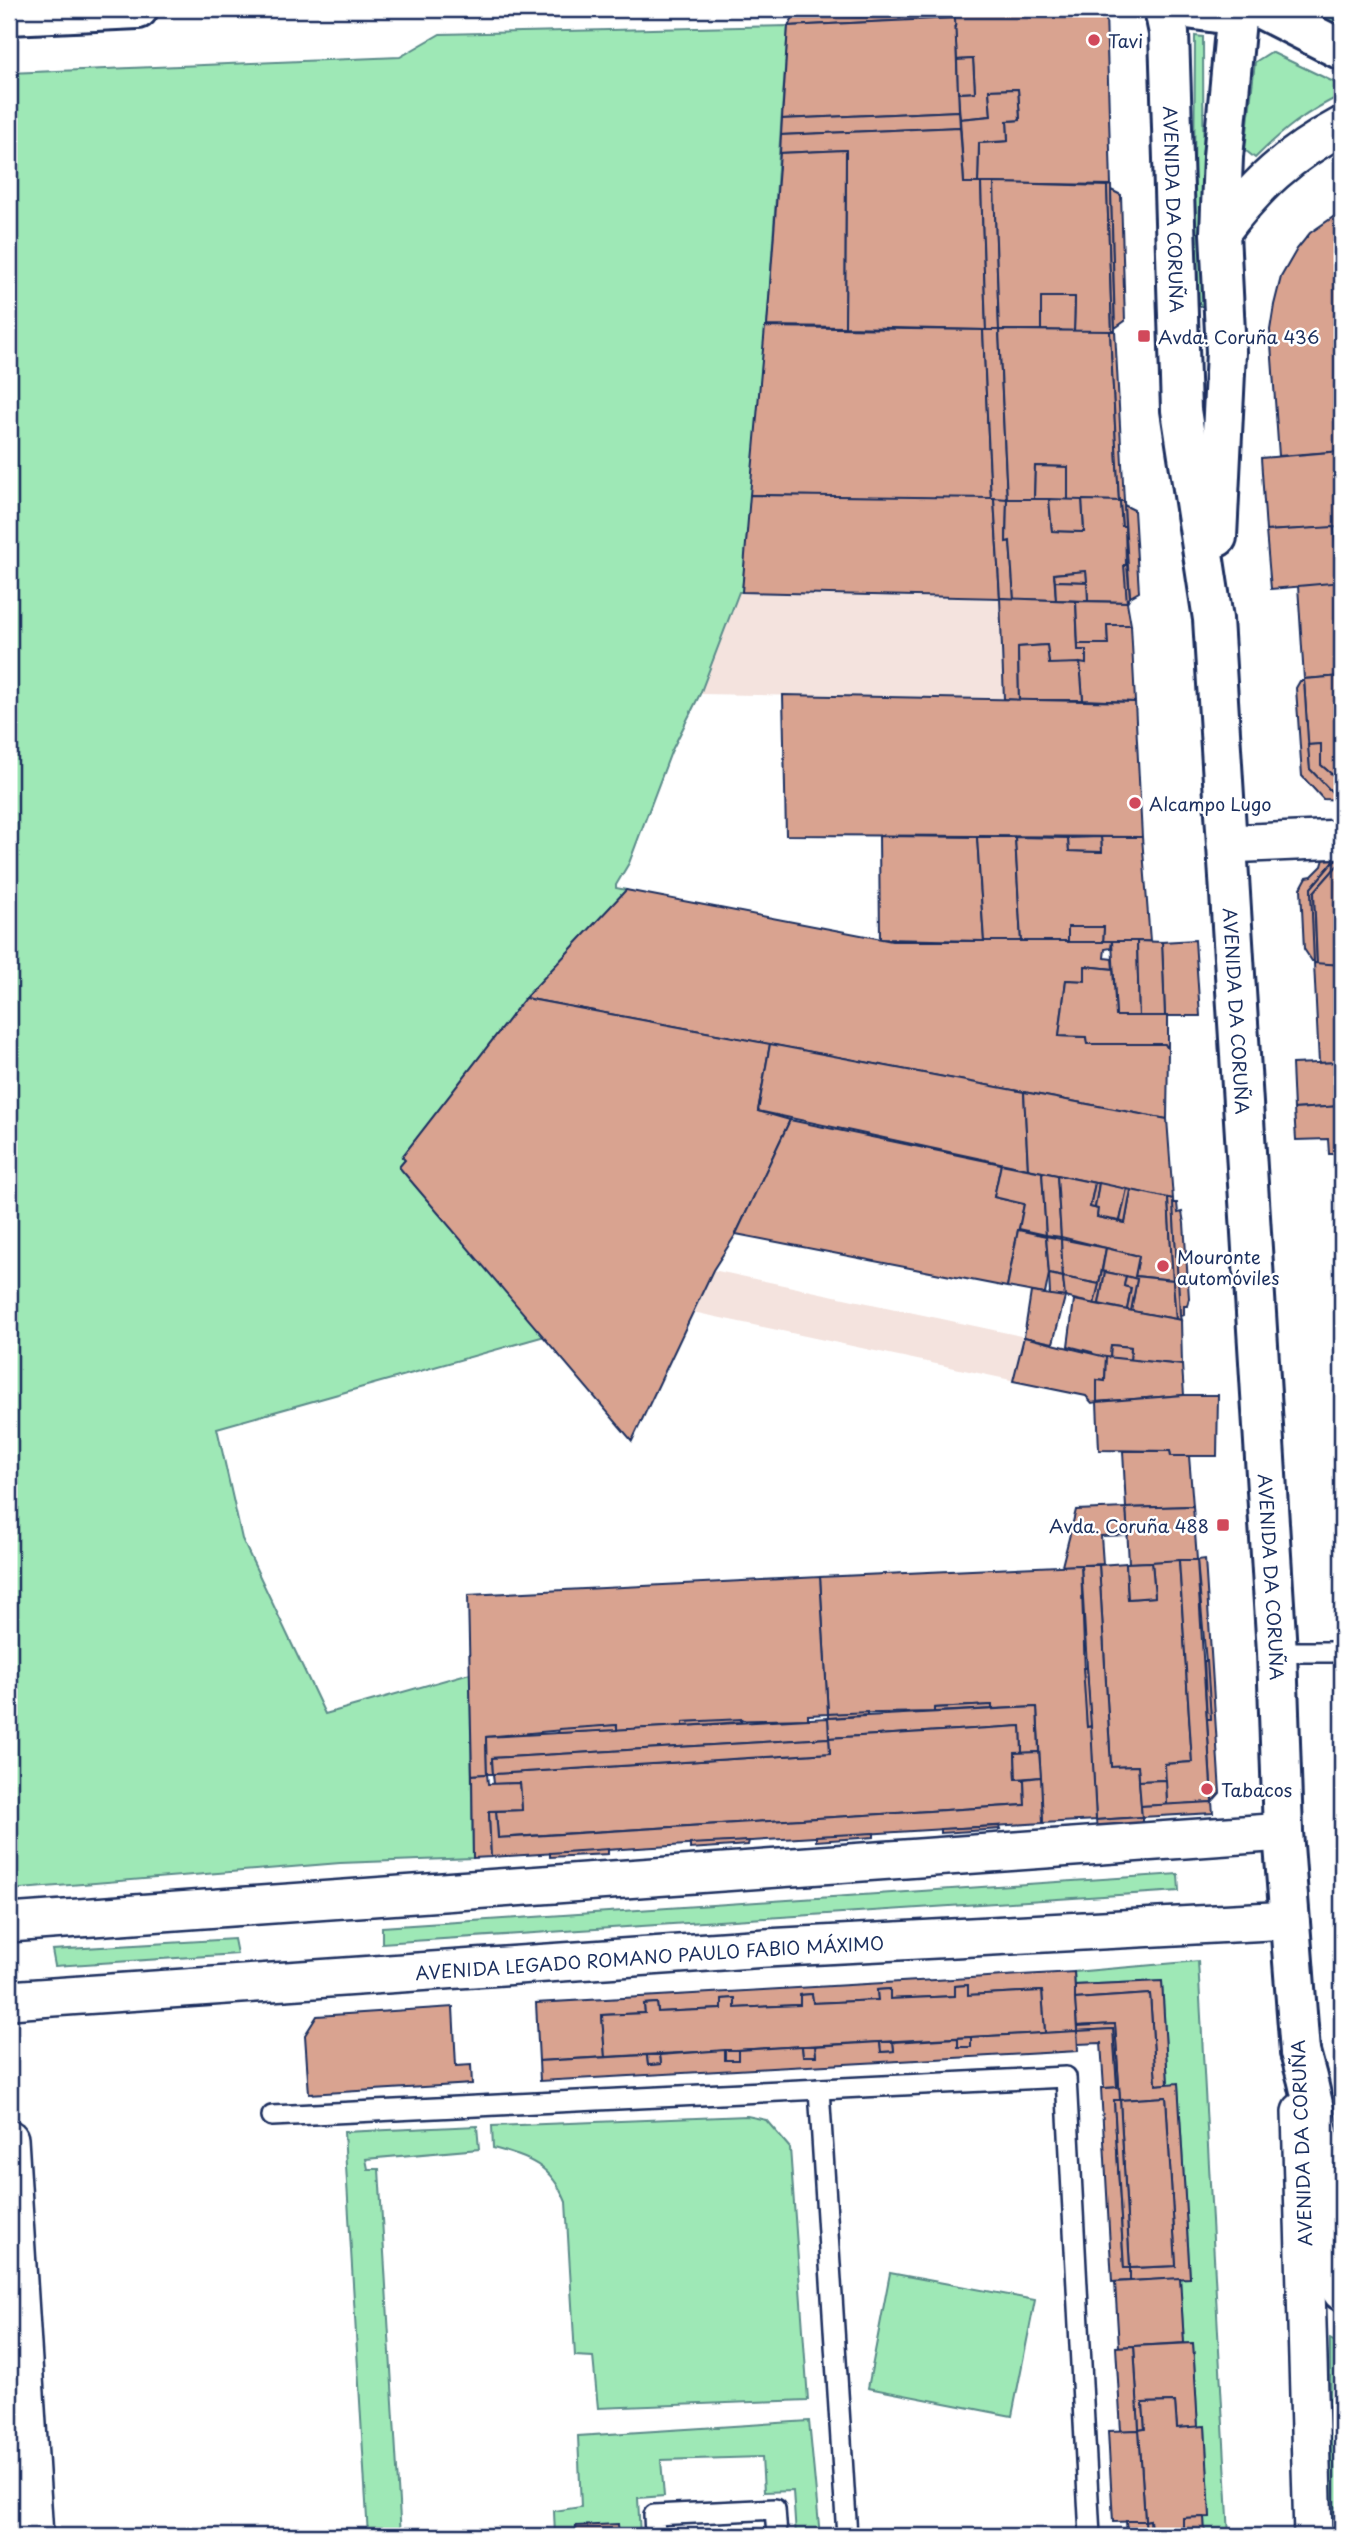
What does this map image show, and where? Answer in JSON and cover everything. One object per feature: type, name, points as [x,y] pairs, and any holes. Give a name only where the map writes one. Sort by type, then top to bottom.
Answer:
[{"type":"main road","points":[[9,15],[138,9]]},
{"type":"main road","name":"AVENIDA DA CORUÑA","points":[[1164,9],[1169,33],[1181,410],[1213,619],[1278,1651],[1283,1832],[1300,2052]]},
{"type":"main road","points":[[1187,9],[1217,13],[1235,9]]},
{"type":"main road","name":"AVENIDA DA CORUÑA","points":[[1213,619],[1226,352],[1220,233],[1235,9]]},
{"type":"main road","points":[[1261,9],[1342,50]]},
{"type":"main road","points":[[1300,2052],[1314,2100],[1322,2164],[1326,2239],[1336,2280],[1342,2291]]},
{"type":"street","points":[[1220,233],[1250,193],[1302,147],[1342,126]]},
{"type":"street","points":[[1226,844],[1342,839]]},
{"type":"street","points":[[9,1923],[1283,1832]]},
{"type":"street","name":"AVENIDA LEGADO ROMANO PAULO FABIO MÁXIMO","points":[[9,2000],[779,1948],[1290,1920]]},
{"type":"street","name":"AVENIDA DA CORUÑA","points":[[1300,2052],[1313,2536]]},
{"type":"street","points":[[9,2139],[34,2536]]},
{"type":"lane","points":[[1278,1651],[1342,1652]]},
{"type":"lane","points":[[272,2116],[1066,2077],[1090,2536]]},
{"type":"lane","points":[[819,2090],[847,2536]]},
{"type":"lane","points":[[655,2536],[654,2515],[775,2509],[777,2536]]},
{"type":"shaded area","points":[[739,592],[1127,602],[1135,702],[700,694]]},
{"type":"shaded area","points":[[713,1270],[1068,1346],[1092,1352],[1094,1356],[1182,1365],[1184,1395],[1092,1403],[1086,1396],[693,1312]]},
{"type":"green space","points":[[1302,9],[1330,9],[1342,17],[1342,29]]},
{"type":"green space","points":[[788,26],[767,326],[742,592],[739,592],[700,694],[671,752],[629,863],[616,885],[616,888],[626,890],[525,998],[402,1157],[405,1160],[399,1167],[545,1336],[217,1428],[242,1539],[325,1714],[470,1673],[473,1858],[340,1863],[9,1890],[9,73],[400,57],[440,34]]},
{"type":"green space","points":[[1195,36],[1203,37],[1204,306],[1199,306],[1194,198]]},
{"type":"green space","points":[[1271,52],[1342,86],[1342,95],[1296,122],[1255,158],[1245,150],[1255,62]]},
{"type":"green space","points":[[1334,1241],[1342,1241],[1342,1330],[1339,1330]]},
{"type":"green space","points":[[1178,1874],[1179,1891],[382,1943],[382,1927]]},
{"type":"green space","points":[[234,1939],[237,1954],[55,1966],[52,1950]]},
{"type":"green space","points":[[1198,1961],[1229,2536],[1205,2536],[1204,2517],[1210,2516],[1205,2426],[1198,2427],[1193,2343],[1184,2343],[1180,2278],[1190,2277],[1178,2084],[1168,2084],[1162,1981],[1075,1985],[1074,1972]]},
{"type":"green space","points":[[747,2116],[766,2120],[790,2148],[808,2400],[598,2408],[593,2357],[575,2356],[566,2202],[553,2179],[538,2165],[518,2155],[493,2148],[492,2126]]},
{"type":"green space","points":[[477,2126],[479,2149],[366,2159],[368,2169],[379,2169],[401,2536],[368,2536],[344,2132]]},
{"type":"green space","points":[[890,2273],[1035,2300],[1012,2416],[868,2388]]},
{"type":"green space","points":[[1330,2339],[1342,2346],[1342,2536],[1332,2536],[1331,2531]]},
{"type":"green space","points":[[809,2421],[820,2536],[796,2536],[793,2491],[764,2492],[762,2457],[661,2460],[664,2496],[638,2498],[640,2536],[555,2536],[554,2511],[581,2507],[578,2436]]},
{"type":"building","points":[[797,9],[948,11],[861,17],[795,14],[792,18]]},
{"type":"building","points":[[1103,9],[1106,12],[1111,185],[978,183],[979,143],[1008,141],[1007,121],[1020,120],[1018,89],[989,90],[991,116],[960,119],[958,93],[975,92],[973,59],[957,60],[954,11]]},
{"type":"building","points":[[954,11],[955,18],[788,26],[795,14],[861,17]]},
{"type":"building","points":[[955,18],[959,111],[782,119],[788,26]]},
{"type":"building","points":[[973,59],[975,92],[958,93],[957,60]]},
{"type":"building","points":[[1018,89],[1020,120],[1007,121],[1008,141],[979,143],[978,183],[964,183],[960,119],[991,116],[989,90]]},
{"type":"building","points":[[959,111],[960,127],[781,135],[782,119]]},
{"type":"building","points":[[960,127],[964,183],[981,183],[986,330],[845,327],[846,150],[780,153],[781,135]]},
{"type":"building","points":[[846,150],[845,327],[767,326],[780,153]]},
{"type":"building","points":[[981,183],[994,183],[999,330],[986,330]]},
{"type":"building","points":[[994,183],[1107,186],[1112,331],[1074,331],[1075,297],[1041,297],[1041,330],[999,330]]},
{"type":"building","points":[[1111,185],[1115,331],[1112,331],[1107,186]]},
{"type":"building","points":[[1111,190],[1121,195],[1125,321],[1115,328]]},
{"type":"building","points":[[1342,211],[1342,451],[1279,456],[1270,330],[1281,277],[1310,233]]},
{"type":"building","points":[[1041,297],[1075,297],[1074,331],[1041,330]]},
{"type":"building","points":[[765,327],[983,330],[991,499],[750,495]]},
{"type":"building","points":[[983,330],[999,330],[1007,499],[991,499]]},
{"type":"building","points":[[999,330],[1110,331],[1119,501],[1068,500],[1068,467],[1035,466],[1034,500],[1007,499]]},
{"type":"building","points":[[1110,331],[1115,331],[1124,501],[1119,501]]},
{"type":"building","points":[[1342,451],[1342,527],[1266,531],[1261,458]]},
{"type":"building","points":[[1035,466],[1068,467],[1068,500],[1034,500]]},
{"type":"building","points":[[750,495],[994,498],[1000,598],[742,592]]},
{"type":"building","points":[[994,498],[1007,499],[1006,542],[1010,541],[1014,599],[1000,598]]},
{"type":"building","points":[[1007,499],[1049,499],[1052,531],[1084,532],[1082,500],[1120,501],[1122,526],[1125,526],[1127,602],[1088,601],[1086,571],[1054,574],[1056,600],[1014,599],[1010,541],[1006,542]]},
{"type":"building","points":[[1049,499],[1082,500],[1084,532],[1052,531]]},
{"type":"building","points":[[1120,501],[1124,501],[1125,526],[1122,526]]},
{"type":"building","points":[[1124,505],[1134,510],[1139,592],[1130,597]]},
{"type":"building","points":[[1334,527],[1340,583],[1271,589],[1266,531]]},
{"type":"building","points":[[1124,565],[1127,565],[1130,597],[1127,602]]},
{"type":"building","points":[[1086,571],[1087,582],[1055,581],[1054,574]]},
{"type":"building","points":[[1055,581],[1087,582],[1088,601],[1056,600]]},
{"type":"building","points":[[1342,582],[1342,676],[1304,679],[1298,586]]},
{"type":"building","points":[[1000,598],[1076,601],[1078,650],[1086,650],[1086,664],[1049,664],[1047,645],[1018,647],[1019,700],[1004,699]]},
{"type":"building","points":[[1076,601],[1127,602],[1131,625],[1107,625],[1108,644],[1078,644]]},
{"type":"building","points":[[1107,625],[1131,625],[1135,702],[1083,700],[1080,663],[1086,664],[1086,650],[1078,650],[1078,644],[1108,644]]},
{"type":"building","points":[[1047,645],[1049,664],[1080,663],[1083,700],[1019,700],[1018,647]]},
{"type":"building","points":[[1342,676],[1342,783],[1321,765],[1321,744],[1308,745],[1304,679]]},
{"type":"building","points":[[1300,681],[1304,681],[1310,769],[1333,793],[1342,794],[1342,800],[1323,799],[1302,776],[1296,688]]},
{"type":"building","points":[[783,695],[1135,702],[1142,837],[786,835]]},
{"type":"building","points":[[1321,744],[1321,765],[1342,783],[1342,794],[1333,793],[1310,769],[1308,745]]},
{"type":"building","points":[[879,836],[977,837],[984,941],[880,939]]},
{"type":"building","points":[[977,837],[1015,837],[1021,941],[984,941]]},
{"type":"building","points":[[1015,837],[1068,838],[1069,851],[1102,852],[1101,837],[1142,837],[1150,941],[1103,942],[1104,927],[1068,927],[1068,942],[1021,941]]},
{"type":"building","points":[[1101,837],[1102,852],[1069,851],[1068,838]]},
{"type":"building","points":[[1342,853],[1342,860],[1334,861],[1311,888],[1315,961],[1312,961],[1304,949],[1301,888],[1307,877],[1312,876],[1322,866],[1324,859]]},
{"type":"building","points":[[1342,860],[1342,865],[1337,866],[1314,892],[1317,964],[1314,963],[1311,888],[1334,861]]},
{"type":"building","points":[[1342,865],[1342,965],[1317,964],[1314,892],[1337,866]]},
{"type":"building","points":[[626,890],[892,941],[1112,941],[1111,948],[1105,949],[1104,958],[1112,959],[1113,969],[1085,966],[1085,981],[1066,980],[1059,1036],[1086,1037],[1087,1044],[1165,1044],[1168,1049],[1167,1119],[525,998]]},
{"type":"building","points":[[1068,927],[1104,927],[1103,942],[1068,942]]},
{"type":"building","points":[[1195,940],[1200,1016],[1165,1016],[1162,942]]},
{"type":"building","points":[[1112,941],[1137,941],[1139,1016],[1116,1016]]},
{"type":"building","points":[[1137,941],[1162,942],[1165,1016],[1139,1016]]},
{"type":"building","points":[[1314,963],[1342,965],[1342,1062],[1319,1063]]},
{"type":"building","points":[[1085,966],[1113,969],[1116,1016],[1168,1016],[1168,1049],[1165,1044],[1087,1044],[1086,1037],[1059,1036],[1066,980],[1085,981]]},
{"type":"building","points":[[525,998],[770,1044],[758,1111],[790,1120],[736,1234],[713,1270],[632,1441],[399,1167],[405,1160],[402,1157]]},
{"type":"building","points":[[770,1044],[1024,1092],[1028,1169],[758,1111]]},
{"type":"building","points":[[1342,1062],[1342,1106],[1294,1109],[1292,1064]]},
{"type":"building","points":[[1024,1092],[1167,1119],[1173,1199],[1028,1169]]},
{"type":"building","points":[[1342,1106],[1342,1154],[1329,1154],[1328,1139],[1296,1140],[1294,1109]]},
{"type":"building","points":[[790,1120],[1001,1164],[994,1197],[1024,1204],[1019,1229],[1046,1236],[1018,1230],[1007,1287],[736,1234]]},
{"type":"building","points":[[1001,1164],[1042,1172],[1046,1235],[1019,1229],[1024,1204],[994,1197]]},
{"type":"building","points":[[1042,1172],[1057,1175],[1061,1237],[1046,1235]]},
{"type":"building","points":[[1057,1175],[1095,1183],[1090,1207],[1098,1209],[1097,1217],[1125,1223],[1131,1190],[1168,1198],[1173,1280],[1135,1276],[1139,1256],[1061,1237]]},
{"type":"building","points":[[1095,1183],[1099,1183],[1095,1208],[1090,1207]]},
{"type":"building","points":[[1099,1183],[1127,1189],[1120,1221],[1097,1217],[1098,1209],[1095,1208]]},
{"type":"building","points":[[1127,1189],[1131,1190],[1125,1223],[1120,1221]]},
{"type":"building","points":[[1168,1198],[1173,1199],[1178,1279],[1173,1280]]},
{"type":"building","points":[[1173,1203],[1177,1203],[1178,1213],[1182,1212],[1184,1223],[1189,1298],[1187,1306],[1184,1306],[1184,1315],[1180,1316]]},
{"type":"building","points":[[1018,1230],[1046,1236],[1049,1274],[1045,1294],[1007,1287]]},
{"type":"building","points":[[1046,1236],[1061,1239],[1063,1277],[1049,1274]]},
{"type":"building","points":[[1061,1239],[1106,1248],[1099,1284],[1063,1277]]},
{"type":"building","points":[[1106,1248],[1139,1256],[1135,1276],[1173,1280],[1176,1319],[1131,1311],[1137,1279],[1102,1271]]},
{"type":"building","points":[[1102,1271],[1105,1272],[1099,1304],[1094,1304]]},
{"type":"building","points":[[1105,1272],[1126,1276],[1124,1286],[1131,1288],[1127,1310],[1099,1304]]},
{"type":"building","points":[[1049,1274],[1063,1277],[1065,1297],[1050,1295]]},
{"type":"building","points":[[1126,1276],[1137,1279],[1131,1311],[1127,1310],[1131,1288],[1124,1286]]},
{"type":"building","points":[[1063,1277],[1099,1284],[1094,1304],[1065,1297]]},
{"type":"building","points":[[1178,1279],[1181,1320],[1176,1319],[1173,1280]]},
{"type":"building","points":[[1031,1292],[1065,1297],[1053,1343],[1024,1337]]},
{"type":"building","points":[[1074,1300],[1181,1320],[1182,1365],[1130,1360],[1131,1347],[1111,1345],[1110,1358],[1094,1356],[1092,1352],[1068,1346]]},
{"type":"building","points":[[1024,1337],[1106,1357],[1105,1381],[1097,1380],[1097,1402],[1092,1403],[1086,1396],[1013,1381]]},
{"type":"building","points":[[1111,1345],[1131,1347],[1130,1360],[1110,1358]]},
{"type":"building","points":[[1106,1357],[1182,1365],[1184,1395],[1097,1402],[1097,1380],[1105,1381]]},
{"type":"building","points":[[1218,1395],[1217,1456],[1171,1456],[1170,1451],[1099,1450],[1097,1402]]},
{"type":"building","points":[[1123,1451],[1170,1451],[1171,1456],[1189,1456],[1193,1506],[1126,1508]]},
{"type":"building","points":[[1193,1506],[1197,1560],[1129,1563],[1126,1508]]},
{"type":"building","points":[[1126,1508],[1128,1535],[1101,1536],[1103,1564],[1062,1566],[1076,1510]]},
{"type":"building","points":[[1205,1559],[1220,1793],[1212,1802],[1207,1719],[1211,1719],[1197,1560]]},
{"type":"building","points":[[1179,1560],[1192,1762],[1165,1764],[1166,1780],[1139,1781],[1138,1766],[1111,1767],[1099,1565],[1126,1563],[1128,1599],[1155,1597],[1152,1562]]},
{"type":"building","points":[[1179,1560],[1197,1560],[1212,1802],[1167,1805],[1165,1764],[1192,1762]]},
{"type":"building","points":[[1152,1562],[1155,1597],[1128,1599],[1126,1563]]},
{"type":"building","points":[[1081,1565],[1099,1565],[1111,1767],[1138,1766],[1142,1817],[1096,1820]]},
{"type":"building","points":[[1081,1565],[1087,1727],[1091,1726],[1096,1820],[1043,1823],[1037,1707],[992,1709],[992,1705],[934,1708],[934,1712],[828,1714],[820,1577]]},
{"type":"building","points":[[820,1577],[828,1714],[808,1715],[808,1719],[683,1722],[683,1726],[617,1730],[617,1725],[486,1737],[487,1774],[472,1775],[468,1595]]},
{"type":"building","points":[[1204,1661],[1207,1661],[1211,1719],[1207,1719]]},
{"type":"building","points":[[1083,1668],[1087,1668],[1091,1726],[1087,1727]]},
{"type":"building","points":[[992,1705],[992,1709],[934,1712],[934,1708]]},
{"type":"building","points":[[1037,1707],[1039,1752],[1022,1753],[1021,1726],[829,1738],[828,1718]]},
{"type":"building","points":[[867,1712],[867,1715],[828,1718],[828,1714]]},
{"type":"building","points":[[828,1718],[829,1738],[492,1758],[493,1774],[487,1774],[486,1737]]},
{"type":"building","points":[[741,1719],[741,1722],[683,1726],[683,1722]]},
{"type":"building","points":[[617,1725],[617,1730],[558,1733],[559,1729]]},
{"type":"building","points":[[1021,1726],[1022,1753],[1015,1753],[1016,1779],[1024,1779],[1025,1805],[498,1838],[496,1811],[522,1810],[520,1783],[494,1784],[493,1774],[830,1753],[829,1738]]},
{"type":"building","points":[[829,1738],[830,1753],[493,1774],[492,1758]]},
{"type":"building","points":[[1039,1752],[1041,1777],[1016,1779],[1015,1753]]},
{"type":"building","points":[[487,1774],[488,1784],[520,1783],[522,1810],[489,1811],[491,1857],[473,1858],[472,1775]]},
{"type":"building","points":[[1041,1777],[1043,1823],[491,1857],[489,1811],[496,1811],[498,1838],[1025,1805],[1024,1779]]},
{"type":"building","points":[[1166,1780],[1167,1805],[1141,1806],[1139,1781]]},
{"type":"building","points":[[1212,1802],[1213,1813],[1142,1817],[1141,1806]]},
{"type":"building","points":[[1142,1817],[1142,1827],[1097,1830],[1096,1820]]},
{"type":"building","points":[[999,1826],[1000,1829],[941,1833],[941,1829]]},
{"type":"building","points":[[874,1833],[874,1837],[816,1841],[816,1836]]},
{"type":"building","points":[[749,1841],[748,1845],[690,1849],[690,1844]]},
{"type":"building","points":[[608,1849],[608,1854],[550,1857],[550,1853]]},
{"type":"building","points":[[1074,1972],[1077,2031],[1045,2033],[1042,1991],[968,1995],[968,1985],[955,1986],[955,1996],[890,1999],[890,1989],[877,1990],[878,2000],[813,2003],[812,1994],[800,1995],[800,2005],[735,2008],[735,1998],[722,1999],[722,2009],[658,2012],[657,2003],[644,2004],[645,2013],[602,2015],[605,2057],[539,2061],[536,2003]]},
{"type":"building","points":[[1162,1981],[1168,2084],[1156,2085],[1150,1994],[1075,1999],[1075,1985]]},
{"type":"building","points":[[968,1985],[968,1995],[1042,1991],[1045,2033],[605,2057],[602,2015],[645,2013],[644,2004],[657,2003],[658,2012],[722,2009],[722,1999],[735,1998],[735,2008],[800,2005],[800,1995],[812,1994],[813,2003],[878,2000],[877,1990],[890,1989],[890,1999],[955,1996],[955,1986]]},
{"type":"building","points":[[1150,1994],[1156,2085],[1178,2083],[1190,2278],[1130,2281],[1130,2268],[1176,2266],[1166,2097],[1120,2100],[1115,2024],[1077,2026],[1075,1999]]},
{"type":"building","points":[[453,2007],[456,2066],[471,2065],[472,2084],[309,2094],[305,2035],[317,2016]]},
{"type":"building","points":[[1115,2024],[1120,2100],[1114,2100],[1124,2268],[1130,2268],[1130,2281],[1112,2282],[1101,2088],[1117,2087],[1113,2029],[1077,2031],[1077,2026]]},
{"type":"building","points":[[1113,2029],[1117,2087],[1104,2088],[1101,2043],[1078,2044],[1077,2031]]},
{"type":"building","points":[[1077,2031],[1078,2051],[540,2081],[539,2061],[647,2055],[648,2065],[661,2064],[660,2055],[725,2050],[725,2060],[738,2060],[738,2050],[802,2046],[803,2056],[816,2056],[815,2046],[880,2042],[881,2052],[894,2051],[893,2042],[958,2038],[958,2047],[971,2047],[971,2037]]},
{"type":"building","points":[[971,2037],[971,2047],[958,2047],[958,2038]]},
{"type":"building","points":[[880,2042],[893,2042],[894,2051],[881,2052]]},
{"type":"building","points":[[802,2046],[815,2046],[816,2056],[803,2056]]},
{"type":"building","points":[[725,2050],[738,2050],[738,2060],[725,2060]]},
{"type":"building","points":[[647,2055],[660,2055],[661,2064],[648,2065]]},
{"type":"building","points":[[1166,2097],[1176,2266],[1130,2268],[1120,2100]]},
{"type":"building","points":[[1114,2100],[1120,2100],[1130,2268],[1124,2268]]},
{"type":"building","points":[[1180,2278],[1184,2343],[1119,2347],[1115,2282]]},
{"type":"building","points":[[1193,2343],[1198,2427],[1177,2428],[1175,2402],[1143,2403],[1145,2429],[1139,2430],[1134,2346]]},
{"type":"building","points":[[1134,2346],[1139,2430],[1121,2431],[1116,2347]]},
{"type":"building","points":[[1175,2402],[1177,2428],[1205,2426],[1210,2517],[1183,2518],[1183,2536],[1151,2536],[1150,2520],[1145,2521],[1139,2430],[1145,2429],[1143,2403]]},
{"type":"building","points":[[1139,2430],[1145,2521],[1113,2522],[1108,2431]]},
{"type":"building","points":[[1204,2517],[1205,2536],[1183,2536],[1183,2518]]},
{"type":"building","points":[[1150,2520],[1151,2536],[1146,2536],[1145,2521]]},
{"type":"building","points":[[1126,2521],[1145,2521],[1146,2536],[1127,2536]]},
{"type":"building","points":[[618,2524],[619,2536],[577,2536],[576,2526]]},
{"type":"place","name":"Tavi","points":[[1094,40]]},
{"type":"place","name":"Avda. Coruña 436","points":[[1144,336]]},
{"type":"place","name":"Alcampo Lugo","points":[[1135,803]]},
{"type":"place","name":"Mouronte automóviles","points":[[1163,1266]]},
{"type":"place","name":"Avda. Coruña 488","points":[[1223,1525]]},
{"type":"place","name":"Tabacos","points":[[1207,1789]]}]
